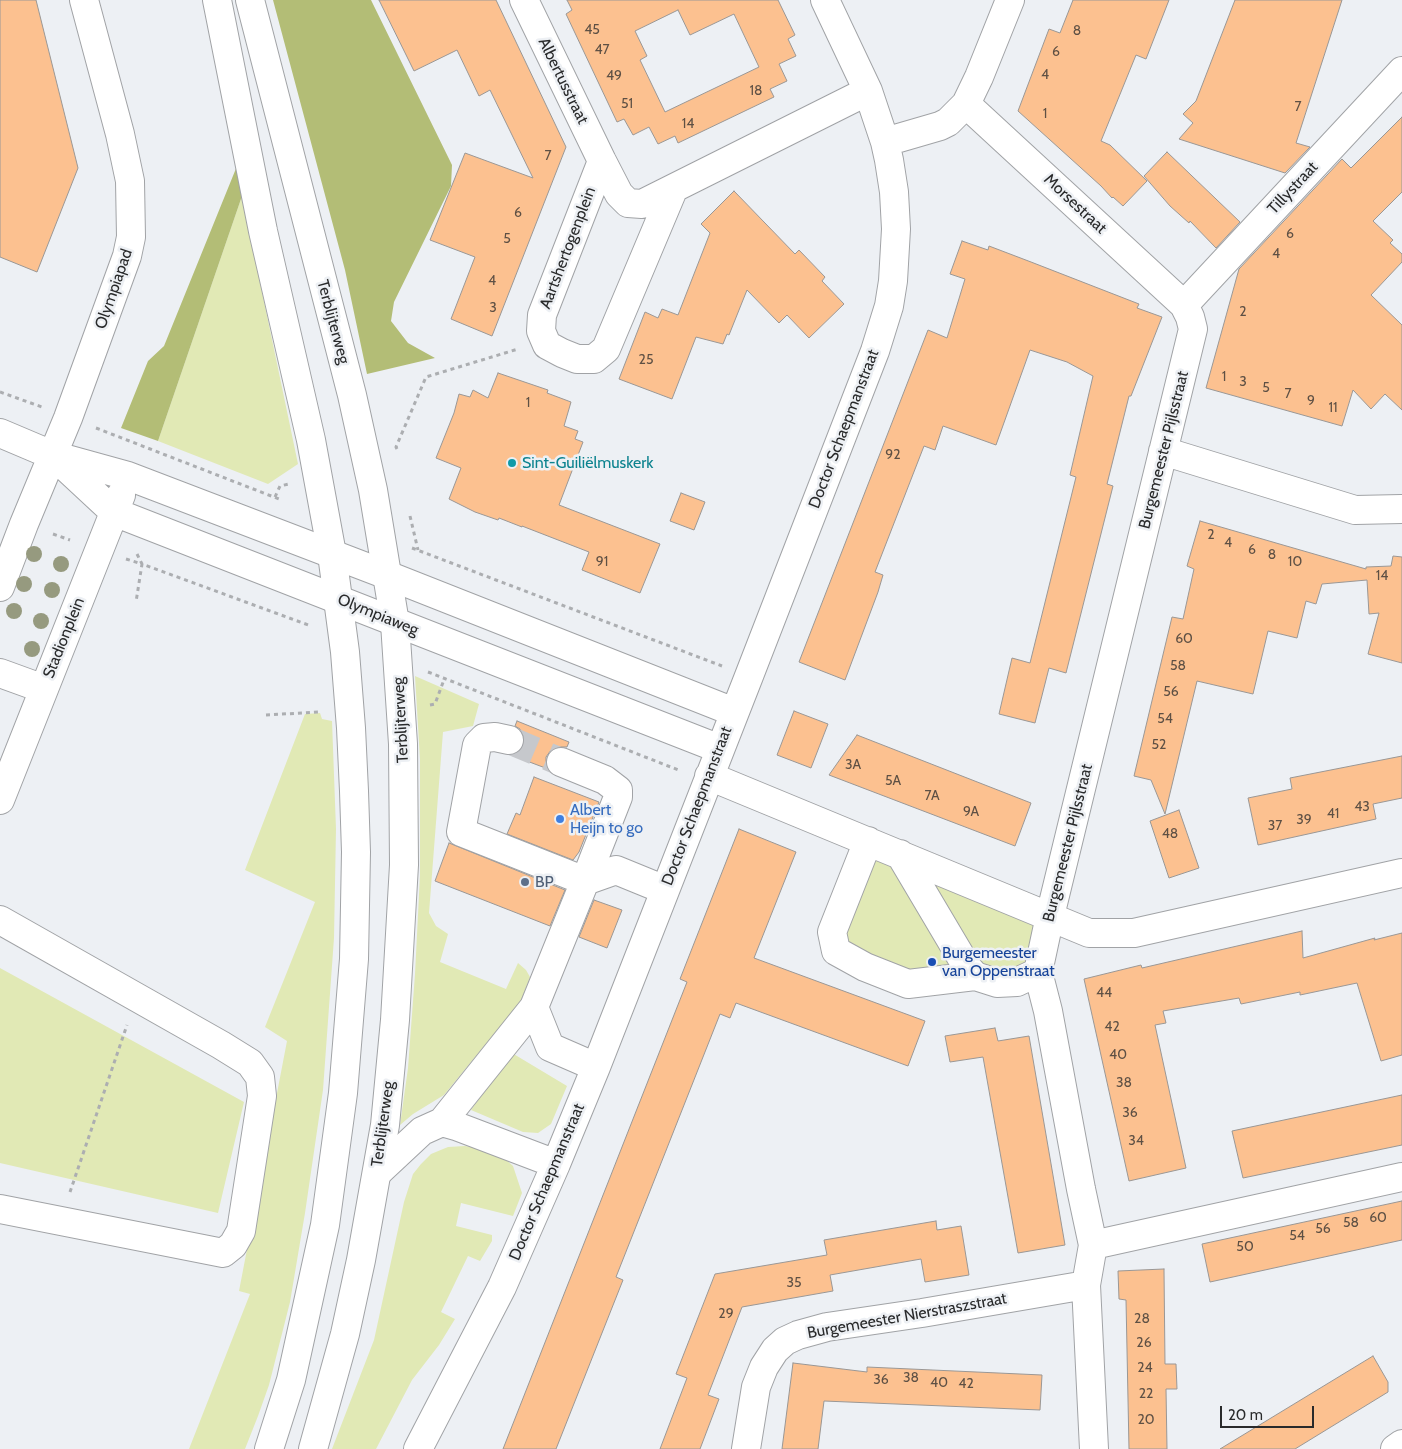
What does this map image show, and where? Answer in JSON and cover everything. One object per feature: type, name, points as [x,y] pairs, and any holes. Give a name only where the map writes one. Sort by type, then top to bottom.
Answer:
[{"type":"street","name":"Olympiapad","points":[[52,455],[68,418],[127,256],[131,237],[130,181],[120,134],[84,0]]},
{"type":"street","points":[[217,0],[263,231],[311,440],[332,554],[343,637],[351,728],[356,852],[354,959],[343,1092],[325,1225],[291,1380],[269,1449]]},
{"type":"street","name":"Terblijterweg","points":[[250,0],[352,395],[373,490],[395,623],[403,744],[404,865],[385,1125],[345,1334],[313,1449]]},
{"type":"street","name":"Albertusstraat","points":[[524,0],[602,161]]},
{"type":"street","name":"Doctor Schaepmanstraat","points":[[418,1449],[502,1287],[556,1164],[749,676],[875,351],[889,306],[895,257],[896,206],[885,142],[868,92],[824,0]]},
{"type":"street","points":[[885,142],[940,126],[948,122],[966,104],[1010,0]]},
{"type":"street","name":"Tillystraat","points":[[1184,305],[1402,71]]},
{"type":"street","name":"Aartshertogenplein","points":[[602,161],[619,194],[628,203],[642,204],[868,92]]},
{"type":"street","name":"Morsestraat","points":[[966,104],[1184,305]]},
{"type":"street","name":"Aartshertogenplein","points":[[545,340],[541,331],[542,315],[602,161]]},
{"type":"street","points":[[545,340],[547,345],[577,359],[594,359],[606,349],[673,190]]},
{"type":"street","name":"Burgemeester Pijlsstraat","points":[[1094,1449],[1086,1285],[1093,1245],[1048,1011],[1038,972],[1193,330],[1190,317],[1184,305]]},
{"type":"street","name":"Olympiaweg","points":[[0,433],[52,455],[128,476],[387,575],[734,712]]},
{"type":"street","points":[[1163,451],[1355,510],[1402,509]]},
{"type":"street","points":[[0,587],[52,455]]},
{"type":"street","name":"Olympiaweg","points":[[52,455],[114,512],[720,749]]},
{"type":"street","name":"Stadionplein","points":[[0,800],[128,476]]},
{"type":"street","points":[[0,672],[44,689]]},
{"type":"street","points":[[509,740],[495,737],[484,738],[477,744],[461,832],[585,881],[616,870],[665,890]]},
{"type":"street","points":[[377,1174],[422,1131],[442,1122],[534,1008],[618,797],[618,790],[605,780],[561,762]]},
{"type":"street","points":[[708,779],[868,841],[1089,933],[1134,933],[1402,873]]},
{"type":"street","points":[[868,841],[832,932],[836,951],[865,967],[908,984],[975,976],[996,983],[1018,982],[1038,972]]},
{"type":"street","points":[[900,854],[967,968],[975,976]]},
{"type":"street","points":[[0,920],[250,1063],[260,1077],[262,1096],[241,1231],[233,1245],[223,1253],[0,1209]]},
{"type":"street","points":[[534,1008],[550,1047],[596,1066]]},
{"type":"street","points":[[442,1122],[556,1164]]},
{"type":"street","points":[[1093,1245],[1402,1177]]},
{"type":"street","name":"Burgemeester Nierstraszstraat","points":[[746,1449],[756,1387],[764,1367],[774,1350],[798,1334],[826,1327],[1086,1285]]},
{"type":"street","points":[[1395,1449],[1402,1444]]},
{"type":"path","points":[[397,454],[396,447],[426,378],[545,340]]},
{"type":"path","points":[[0,392],[275,497]]},
{"type":"path","points":[[418,550],[749,676]]},
{"type":"path","name":"Olympiaweg","points":[[142,564],[343,637]]},
{"type":"path","points":[[445,679],[708,779]]},
{"type":"path","points":[[60,1221],[136,997]]},
{"type":"green space","points":[[273,0],[371,0],[452,165],[451,186],[394,302],[391,321],[408,343],[435,358],[367,374],[345,270]]},
{"type":"green space","points":[[237,166],[242,196],[158,441],[121,428],[148,361],[164,346]]},
{"type":"green space","points":[[242,196],[298,464],[268,484],[158,441]]},
{"type":"green space","points":[[415,676],[479,704],[473,726],[443,732],[429,913],[436,926],[448,934],[440,962],[506,989],[518,963],[526,970],[530,977],[521,1001],[444,1095],[413,1114],[400,1125],[408,1068],[420,875],[420,759]]},
{"type":"green space","points":[[320,713],[322,719],[332,721],[336,829],[334,938],[323,1090],[290,1302],[269,1385],[245,1449],[189,1449],[250,1294],[239,1291],[287,1041],[265,1027],[315,902],[245,870],[305,714]]},
{"type":"green space","points":[[871,850],[1044,919],[1031,965],[1011,976],[907,975],[842,946]]},
{"type":"green space","points":[[0,968],[244,1102],[218,1213],[0,1163]]},
{"type":"green space","points":[[512,1053],[567,1086],[551,1124],[538,1133],[523,1132],[471,1110]]},
{"type":"green space","points":[[465,1146],[477,1148],[504,1158],[513,1166],[522,1193],[513,1216],[461,1203],[456,1226],[492,1235],[492,1241],[480,1261],[468,1256],[441,1312],[455,1319],[439,1345],[412,1380],[376,1449],[332,1449],[374,1340],[404,1202],[413,1174],[431,1154],[448,1147]]},
{"type":"building","points":[[0,0],[36,0],[78,168],[37,272],[0,257]]},
{"type":"building","points":[[379,0],[496,0],[566,147],[492,336],[451,319],[475,257],[430,240],[465,153],[533,178],[490,90],[479,96],[457,50],[414,71]]},
{"type":"building","points":[[567,0],[778,0],[795,35],[788,39],[796,56],[779,64],[787,81],[770,89],[774,97],[678,143],[675,136],[658,144],[649,127],[633,135],[624,119],[617,122],[566,14],[572,10]],"holes":[[[678,10],[690,35],[734,14],[759,67],[665,112],[640,60],[647,56],[635,31]]]},
{"type":"building","points":[[1073,0],[1169,0],[1146,59],[1136,55],[1101,141],[1110,145],[1147,181],[1123,206],[1018,111],[1049,29],[1060,33]]},
{"type":"building","points":[[1235,0],[1342,0],[1296,143],[1310,147],[1285,173],[1179,139],[1193,123],[1183,114],[1196,101]]},
{"type":"building","points":[[1402,117],[1402,192],[1373,221],[1393,240],[1390,243],[1402,254],[1402,262],[1371,295],[1402,325],[1402,410],[1385,394],[1371,409],[1353,390],[1342,426],[1206,388],[1239,269],[1342,159],[1351,168]]},
{"type":"building","points":[[1167,152],[1240,222],[1216,248],[1190,221],[1189,223],[1170,206],[1144,176]]},
{"type":"building","points":[[734,191],[795,254],[799,250],[825,277],[822,281],[844,304],[809,338],[787,315],[779,323],[747,290],[729,335],[727,334],[723,344],[696,337],[672,399],[619,379],[645,312],[658,318],[662,309],[678,315],[710,233],[701,224]]},
{"type":"building","points":[[962,241],[988,250],[989,246],[1139,304],[1137,308],[1162,317],[1131,396],[1129,396],[1107,484],[1113,486],[1066,673],[1049,668],[1035,723],[999,714],[1012,658],[1030,663],[1076,477],[1070,475],[1093,376],[1067,362],[1030,350],[996,445],[943,426],[935,450],[924,446],[875,572],[883,575],[845,680],[799,662],[928,330],[947,338],[965,279],[950,274]]},
{"type":"building","name":"Sint-Guiliëlmuskerk","points":[[498,373],[548,390],[547,393],[571,402],[564,426],[578,431],[575,439],[583,442],[559,505],[660,544],[640,593],[582,570],[589,552],[522,526],[475,512],[449,499],[461,468],[436,458],[454,413],[459,394],[470,397],[473,390],[488,398]]},
{"type":"building","points":[[681,493],[705,502],[694,530],[670,521]]},
{"type":"building","points":[[1200,521],[1366,569],[1366,567],[1391,566],[1393,556],[1402,557],[1402,663],[1368,654],[1379,613],[1369,614],[1367,580],[1322,584],[1316,604],[1306,601],[1297,638],[1268,631],[1253,694],[1197,681],[1165,814],[1151,780],[1134,776],[1172,617],[1183,619],[1194,569],[1187,566]]},
{"type":"building","points":[[794,711],[828,724],[811,768],[777,755]]},
{"type":"building","points":[[517,721],[569,742],[567,747],[558,747],[551,750],[546,757],[548,769],[511,755],[520,751],[524,743],[524,735],[515,726]]},
{"type":"building","points":[[857,735],[1031,803],[1015,846],[829,775]]},
{"type":"building","points":[[1402,756],[1402,798],[1373,804],[1376,819],[1258,845],[1248,798],[1292,789],[1290,778]]},
{"type":"building","points":[[534,777],[599,802],[579,852],[573,860],[507,834],[516,813],[520,815]]},
{"type":"building","points":[[1179,810],[1199,868],[1169,878],[1150,821]]},
{"type":"building","points":[[739,829],[796,852],[754,958],[925,1021],[908,1066],[736,1003],[730,1018],[720,1014],[616,1277],[623,1280],[556,1449],[503,1449],[687,982],[680,979]]},
{"type":"building","points":[[449,843],[565,890],[550,926],[435,881]]},
{"type":"building","points":[[594,900],[622,910],[607,948],[579,937]]},
{"type":"building","points":[[1302,931],[1303,958],[1375,938],[1374,940],[1402,933],[1402,1055],[1381,1061],[1357,983],[1300,995],[1300,992],[1241,1004],[1239,998],[1163,1011],[1166,1023],[1155,1025],[1186,1168],[1129,1181],[1084,979],[1141,965],[1142,968]]},
{"type":"building","points":[[995,1028],[998,1041],[1029,1036],[1065,1245],[1018,1253],[983,1057],[950,1062],[945,1036]]},
{"type":"building","points":[[1402,1095],[1402,1145],[1243,1178],[1232,1131]]},
{"type":"building","points":[[1402,1201],[1402,1240],[1210,1282],[1202,1244]]},
{"type":"building","points":[[936,1221],[937,1230],[961,1226],[969,1275],[925,1282],[921,1259],[830,1275],[833,1291],[742,1307],[708,1395],[719,1399],[700,1449],[660,1449],[687,1378],[676,1374],[715,1274],[827,1255],[824,1240]]},
{"type":"building","points":[[1164,1269],[1165,1364],[1176,1364],[1177,1389],[1166,1389],[1167,1449],[1129,1449],[1126,1300],[1119,1299],[1118,1271]]},
{"type":"building","points":[[1373,1356],[1388,1382],[1388,1392],[1295,1449],[1220,1449]]},
{"type":"building","points":[[793,1363],[867,1372],[867,1367],[1042,1375],[1040,1410],[824,1401],[818,1449],[782,1449]]},
{"type":"tunnel","points":[[509,740],[561,762]]},
{"type":"place","name":"Sint-Guiliëlmuskerk","points":[[512,463]]},
{"type":"place","name":"Albert Heijn to go","points":[[560,819]]},
{"type":"place","name":"BP","points":[[525,882]]},
{"type":"place","name":"Burgemeester van Oppenstraat","points":[[932,962]]}]
